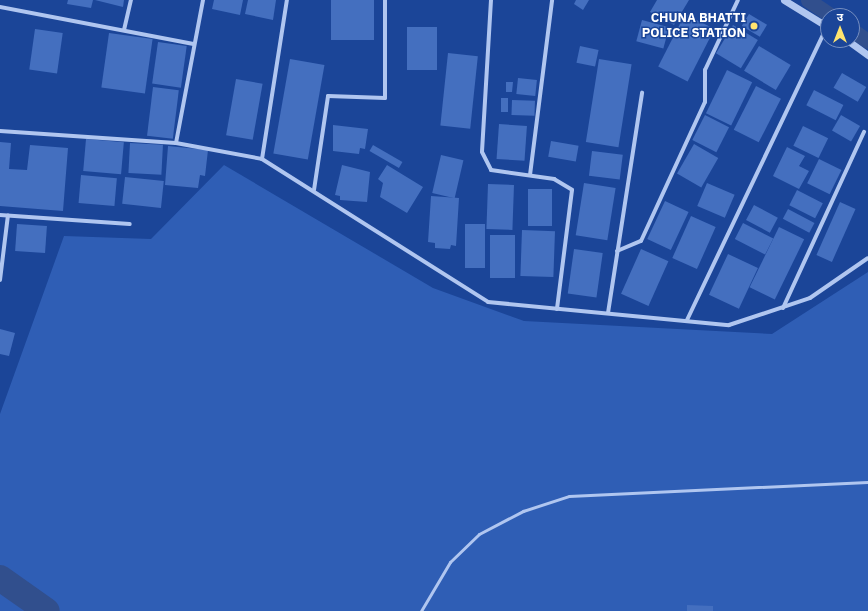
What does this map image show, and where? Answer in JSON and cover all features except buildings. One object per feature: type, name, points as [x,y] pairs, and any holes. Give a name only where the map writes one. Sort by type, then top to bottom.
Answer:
[{"type":"street","points":[[124,30],[131,0]]},
{"type":"street","points":[[176,143],[203,0]]},
{"type":"street","points":[[262,159],[287,0]]},
{"type":"street","points":[[314,190],[328,96],[385,98],[385,0]]},
{"type":"street","points":[[491,0],[482,152],[491,170],[554,179],[572,190],[558,309]]},
{"type":"street","points":[[530,175],[552,0]]},
{"type":"street","points":[[617,251],[641,241],[705,102],[705,70],[738,0]]},
{"type":"street","points":[[784,0],[820,22]]},
{"type":"street","points":[[0,7],[194,44]]},
{"type":"street","points":[[687,320],[820,44]]},
{"type":"street","points":[[858,48],[868,55]]},
{"type":"street","points":[[608,313],[642,92]]},
{"type":"street","points":[[0,131],[176,143],[262,159],[314,190],[470,294],[488,302],[729,324],[783,308],[810,298],[868,258]]},
{"type":"street","points":[[783,308],[864,132]]},
{"type":"street","points":[[0,215],[130,224]]},
{"type":"street","points":[[0,280],[8,215]]},
{"type":"lane","points":[[422,611],[450,562],[479,534],[523,511],[569,496],[868,482]]},
{"type":"shaded area","points":[[224,165],[433,288],[524,321],[772,334],[868,272],[868,611],[0,611],[0,414],[64,236],[151,239]]},
{"type":"waterway","points":[[808,0],[820,8]]},
{"type":"waterway","points":[[860,36],[868,41]]},
{"type":"waterway","points":[[0,578],[47,611]]},
{"type":"place","name":"CHUNA BHATTI POLICE STATION","points":[[754,26]]}]
